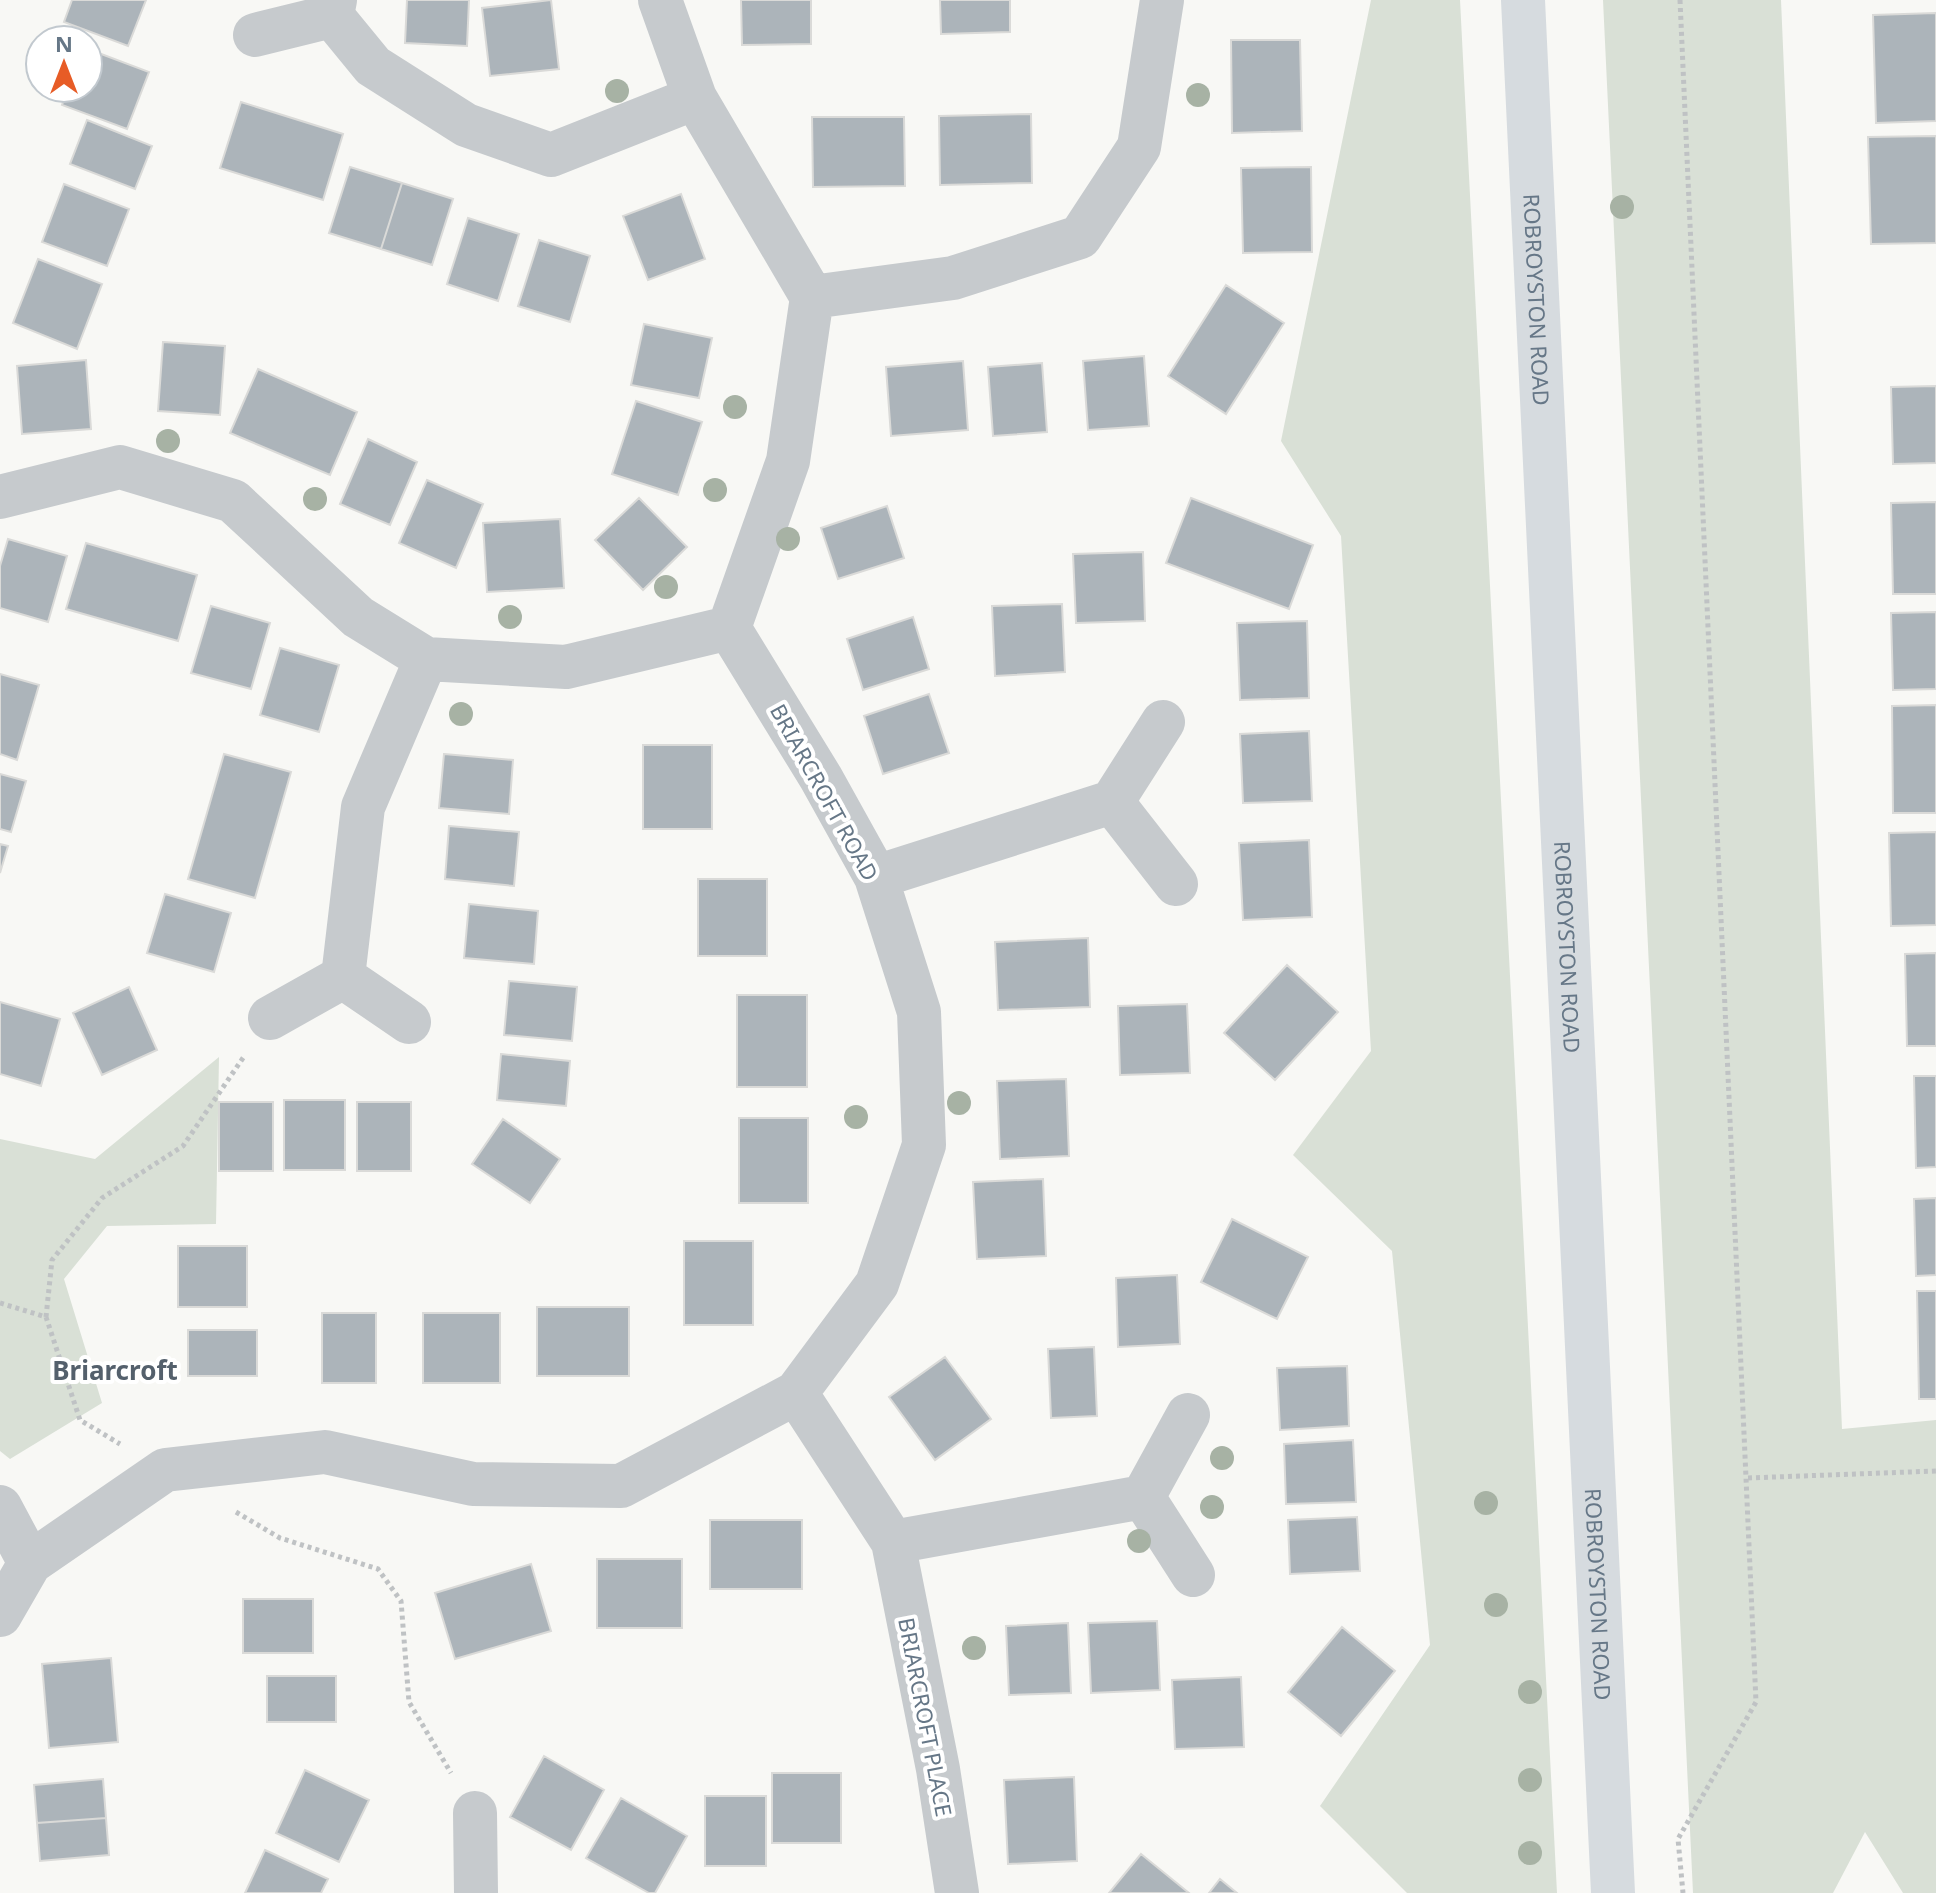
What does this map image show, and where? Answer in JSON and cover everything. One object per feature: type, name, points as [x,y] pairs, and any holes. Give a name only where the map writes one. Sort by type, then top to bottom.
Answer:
[{"type":"main road","name":"ROBROYSTON ROAD","points":[[1523,0],[1613,1893]]},
{"type":"street","points":[[0,497],[120,467],[233,501],[358,617],[426,659],[566,667],[729,628],[788,461],[812,297],[695,98],[660,0]]},
{"type":"street","points":[[812,297],[953,278],[1080,237],[1139,147],[1162,0]]},
{"type":"street","points":[[255,35],[334,8],[373,66],[386,75],[466,125],[551,155],[695,98]]},
{"type":"street","name":"BRIARCROFT ROAD","points":[[0,1615],[30,1563],[165,1470],[325,1452],[473,1484],[621,1486],[796,1393],[877,1284],[924,1145],[919,1012],[876,877],[821,778],[729,628]]},
{"type":"street","points":[[343,977],[363,807],[426,659]]},
{"type":"street","points":[[876,877],[1112,802],[1163,722]]},
{"type":"street","points":[[1112,802],[1176,884]]},
{"type":"street","points":[[270,1018],[343,977]]},
{"type":"street","points":[[343,977],[409,1022]]},
{"type":"street","name":"BRIARCROFT PLACE","points":[[796,1393],[893,1542],[938,1769],[957,1893]]},
{"type":"street","points":[[1143,1497],[1188,1415]]},
{"type":"street","points":[[893,1542],[1143,1497]]},
{"type":"street","points":[[1143,1497],[1193,1575]]},
{"type":"street","points":[[0,1507],[30,1563]]},
{"type":"street","points":[[475,1813],[476,1893]]},
{"type":"path","points":[[1680,0],[1756,1702],[1678,1839],[1683,1893]]},
{"type":"path","points":[[165,1470],[80,1420],[46,1317],[52,1260],[102,1198],[183,1146],[270,1018]]},
{"type":"path","points":[[0,1303],[46,1317]]},
{"type":"path","points":[[1748,1478],[1936,1471]]},
{"type":"path","points":[[229,1508],[280,1538],[378,1569],[401,1601],[409,1702],[475,1813]]},
{"type":"shaded area","points":[[1371,0],[1460,0],[1557,1893],[1407,1893],[1320,1806],[1430,1645],[1392,1251],[1293,1155],[1371,1051],[1341,536],[1281,441]]},
{"type":"shaded area","points":[[1603,0],[1781,0],[1842,1429],[1936,1420],[1936,1893],[1903,1893],[1865,1832],[1833,1893],[1693,1893]]},
{"type":"shaded area","points":[[219,1057],[216,1224],[107,1226],[64,1279],[102,1403],[10,1459],[0,1451],[0,1139],[95,1159]]},
{"type":"building","points":[[72,0],[146,0],[128,46],[104,37],[104,24],[64,22]]},
{"type":"building","points":[[407,0],[469,0],[467,46],[405,43]]},
{"type":"building","points":[[551,0],[559,69],[490,76],[482,8]]},
{"type":"building","points":[[741,0],[811,0],[811,44],[742,45]]},
{"type":"building","points":[[940,0],[1010,0],[1010,32],[941,34]]},
{"type":"building","points":[[1936,13],[1936,121],[1876,123],[1873,15]]},
{"type":"building","points":[[1231,40],[1300,40],[1302,131],[1232,133]]},
{"type":"building","points":[[104,55],[149,72],[127,129],[62,105],[104,104]]},
{"type":"building","points":[[241,102],[343,134],[323,200],[220,168]]},
{"type":"building","points":[[1031,114],[1032,183],[940,185],[939,116]]},
{"type":"building","points":[[812,117],[904,117],[905,186],[813,187]]},
{"type":"building","points":[[87,120],[152,146],[135,189],[70,164]]},
{"type":"building","points":[[1936,136],[1936,243],[1871,244],[1868,137]]},
{"type":"building","points":[[350,167],[402,183],[381,249],[329,233]]},
{"type":"building","points":[[1311,167],[1312,252],[1243,253],[1241,168]]},
{"type":"building","points":[[402,183],[453,199],[432,265],[381,249]]},
{"type":"building","points":[[64,184],[129,209],[107,266],[42,242]]},
{"type":"building","points":[[681,194],[705,259],[648,280],[623,216]]},
{"type":"building","points":[[468,218],[519,234],[498,301],[447,284]]},
{"type":"building","points":[[539,240],[590,256],[570,322],[518,306]]},
{"type":"building","points":[[38,259],[102,284],[77,349],[13,323]]},
{"type":"building","points":[[1226,285],[1284,323],[1226,414],[1168,376]]},
{"type":"building","points":[[644,324],[712,338],[699,398],[631,385]]},
{"type":"building","points":[[163,342],[225,346],[220,415],[158,411]]},
{"type":"building","points":[[1144,356],[1149,426],[1088,430],[1083,361]]},
{"type":"building","points":[[86,360],[91,429],[22,434],[17,366]]},
{"type":"building","points":[[963,361],[968,430],[891,436],[886,367]]},
{"type":"building","points":[[1042,363],[1047,432],[993,436],[988,367]]},
{"type":"building","points":[[258,369],[357,412],[330,475],[230,433]]},
{"type":"building","points":[[1936,386],[1936,463],[1893,464],[1891,387]]},
{"type":"building","points":[[636,401],[702,422],[678,495],[612,474]]},
{"type":"building","points":[[368,439],[417,462],[390,525],[340,504]]},
{"type":"building","points":[[427,480],[483,504],[456,568],[399,543]]},
{"type":"building","points":[[639,498],[687,547],[643,590],[595,540]]},
{"type":"building","points":[[1191,498],[1313,545],[1289,609],[1166,563]]},
{"type":"building","points":[[1936,502],[1936,594],[1893,594],[1891,503]]},
{"type":"building","points":[[887,506],[904,558],[838,579],[821,528]]},
{"type":"building","points":[[560,519],[564,588],[487,592],[483,523]]},
{"type":"building","points":[[8,539],[67,556],[48,622],[0,608],[0,566]]},
{"type":"building","points":[[86,543],[197,575],[178,641],[66,609]]},
{"type":"building","points":[[1143,552],[1145,621],[1076,623],[1073,554]]},
{"type":"building","points":[[1062,604],[1065,672],[995,676],[992,606]]},
{"type":"building","points":[[211,606],[270,623],[251,689],[191,673]]},
{"type":"building","points":[[1936,612],[1936,689],[1893,690],[1891,613]]},
{"type":"building","points":[[913,617],[929,669],[863,690],[847,639]]},
{"type":"building","points":[[1307,621],[1309,698],[1240,700],[1237,623]]},
{"type":"building","points":[[280,648],[339,665],[319,732],[260,715]]},
{"type":"building","points":[[0,674],[39,685],[17,760],[0,754]]},
{"type":"building","points":[[929,694],[949,753],[883,774],[864,716]]},
{"type":"building","points":[[1936,705],[1936,813],[1893,813],[1892,706]]},
{"type":"building","points":[[1309,731],[1312,801],[1243,803],[1240,734]]},
{"type":"building","points":[[643,745],[712,745],[712,829],[643,829]]},
{"type":"building","points":[[224,754],[291,772],[255,898],[188,879]]},
{"type":"building","points":[[444,754],[513,760],[509,814],[439,808]]},
{"type":"building","points":[[0,774],[26,781],[11,832],[0,829]]},
{"type":"building","points":[[449,826],[519,832],[514,886],[445,879]]},
{"type":"building","points":[[1936,832],[1936,925],[1891,926],[1889,833]]},
{"type":"building","points":[[1309,840],[1312,917],[1243,920],[1239,843]]},
{"type":"building","points":[[0,844],[8,846],[0,873]]},
{"type":"building","points":[[698,879],[767,879],[767,956],[698,956]]},
{"type":"building","points":[[165,894],[231,913],[214,972],[147,953]]},
{"type":"building","points":[[469,904],[538,911],[534,964],[464,958]]},
{"type":"building","points":[[1088,938],[1090,1007],[998,1010],[995,942]]},
{"type":"building","points":[[1936,953],[1936,1046],[1907,1046],[1905,954]]},
{"type":"building","points":[[1287,965],[1338,1012],[1275,1080],[1224,1033]]},
{"type":"building","points":[[509,981],[577,987],[572,1041],[504,1035]]},
{"type":"building","points":[[129,987],[157,1050],[102,1075],[73,1013]]},
{"type":"building","points":[[737,995],[807,995],[807,1087],[737,1087]]},
{"type":"building","points":[[0,1002],[60,1019],[41,1086],[0,1074]]},
{"type":"building","points":[[1187,1004],[1190,1073],[1120,1075],[1118,1006]]},
{"type":"building","points":[[501,1054],[570,1061],[566,1106],[497,1100]]},
{"type":"building","points":[[1914,1076],[1936,1076],[1936,1167],[1916,1168]]},
{"type":"building","points":[[1066,1079],[1069,1156],[1000,1159],[997,1081]]},
{"type":"building","points":[[284,1100],[345,1100],[345,1170],[284,1170]]},
{"type":"building","points":[[219,1102],[273,1102],[273,1171],[219,1171]]},
{"type":"building","points":[[357,1102],[411,1102],[411,1171],[357,1171]]},
{"type":"building","points":[[739,1118],[808,1118],[808,1203],[739,1203]]},
{"type":"building","points":[[503,1119],[560,1159],[530,1203],[472,1164]]},
{"type":"building","points":[[1043,1179],[1046,1256],[977,1259],[973,1182]]},
{"type":"building","points":[[1936,1198],[1936,1275],[1916,1276],[1914,1199]]},
{"type":"building","points":[[1232,1219],[1308,1257],[1277,1319],[1201,1282]]},
{"type":"building","points":[[684,1241],[753,1241],[753,1325],[684,1325]]},
{"type":"building","points":[[178,1246],[247,1246],[247,1307],[178,1307]]},
{"type":"building","points":[[1177,1275],[1180,1344],[1118,1347],[1116,1278]]},
{"type":"building","points":[[1917,1291],[1936,1291],[1936,1399],[1919,1399]]},
{"type":"building","points":[[537,1307],[629,1307],[629,1376],[537,1376]]},
{"type":"building","points":[[322,1313],[376,1313],[376,1383],[322,1383]]},
{"type":"building","points":[[423,1313],[500,1313],[500,1383],[423,1383]]},
{"type":"building","points":[[188,1330],[257,1330],[257,1376],[188,1376]]},
{"type":"building","points":[[1094,1347],[1097,1416],[1051,1418],[1048,1349]]},
{"type":"building","points":[[945,1357],[991,1419],[935,1460],[889,1397]]},
{"type":"building","points":[[1347,1366],[1349,1426],[1280,1430],[1277,1368]]},
{"type":"building","points":[[1353,1440],[1356,1502],[1286,1504],[1284,1444]]},
{"type":"building","points":[[1357,1517],[1360,1571],[1290,1574],[1288,1520]]},
{"type":"building","points":[[710,1520],[802,1520],[802,1589],[710,1589]]},
{"type":"building","points":[[597,1559],[682,1559],[682,1628],[597,1628]]},
{"type":"building","points":[[531,1564],[551,1631],[455,1659],[435,1593]]},
{"type":"building","points":[[243,1599],[313,1599],[313,1653],[243,1653]]},
{"type":"building","points":[[1157,1621],[1160,1690],[1091,1693],[1088,1623]]},
{"type":"building","points":[[1068,1623],[1071,1693],[1009,1695],[1006,1626]]},
{"type":"building","points":[[1342,1627],[1395,1671],[1341,1736],[1288,1692]]},
{"type":"building","points":[[111,1658],[118,1742],[49,1748],[42,1664]]},
{"type":"building","points":[[267,1676],[336,1676],[336,1722],[267,1722]]},
{"type":"building","points":[[1241,1677],[1244,1747],[1175,1749],[1172,1680]]},
{"type":"building","points":[[544,1756],[604,1790],[571,1850],[510,1817]]},
{"type":"building","points":[[305,1770],[369,1800],[339,1862],[276,1833]]},
{"type":"building","points":[[772,1773],[841,1773],[841,1843],[772,1843]]},
{"type":"building","points":[[1074,1777],[1077,1861],[1008,1864],[1004,1780]]},
{"type":"building","points":[[103,1779],[106,1818],[37,1823],[34,1785]]},
{"type":"building","points":[[705,1796],[766,1796],[766,1866],[705,1866]]},
{"type":"building","points":[[621,1798],[687,1836],[655,1893],[649,1893],[586,1858]]},
{"type":"building","points":[[106,1818],[109,1855],[40,1861],[37,1823]]},
{"type":"building","points":[[265,1850],[328,1879],[321,1893],[245,1893]]},
{"type":"building","points":[[1141,1854],[1189,1893],[1109,1893]]},
{"type":"building","points":[[1220,1879],[1237,1893],[1209,1893]]},
{"type":"district","name":"Briarcroft","points":[[115,1370]]}]
